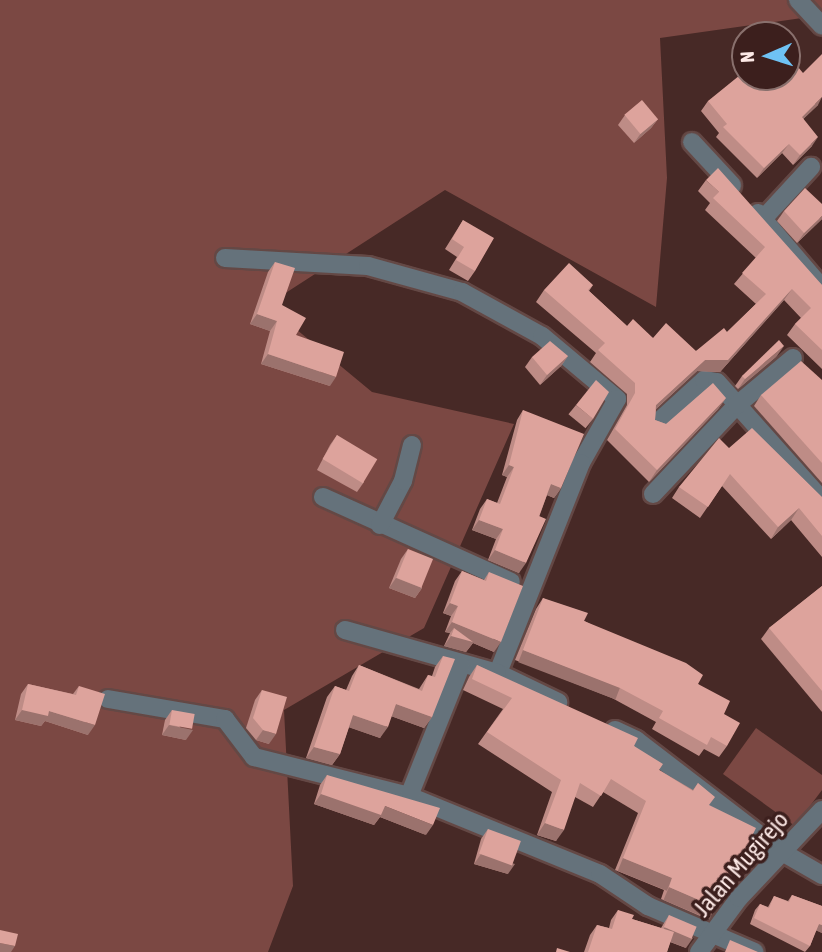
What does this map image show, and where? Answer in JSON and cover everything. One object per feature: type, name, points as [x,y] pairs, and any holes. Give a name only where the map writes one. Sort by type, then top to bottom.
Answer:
[{"type":"street","points":[[798,0],[822,26]]},
{"type":"street","points":[[692,142],[822,288]]},
{"type":"street","points":[[763,219],[811,167]]},
{"type":"street","points":[[225,258],[368,266],[462,292],[542,336],[615,397],[617,406],[581,463],[533,591],[498,673]]},
{"type":"street","points":[[653,494],[787,351],[806,372]]},
{"type":"street","points":[[656,424],[704,380],[717,382],[822,500]]},
{"type":"street","points":[[380,525],[403,481],[412,445]]},
{"type":"street","points":[[323,497],[380,525],[533,591]]},
{"type":"street","points":[[345,630],[461,666],[498,673],[573,710]]},
{"type":"street","points":[[410,796],[461,666]]},
{"type":"street","points":[[107,699],[225,719],[254,757],[410,796],[600,874],[648,906],[710,935],[755,952]]},
{"type":"street","points":[[598,722],[636,740],[782,852],[822,875]]},
{"type":"street","name":"Jalan Mugirejo","points":[[699,952],[710,935],[822,810]]},
{"type":"shaded area","points":[[0,0],[822,0],[822,21],[802,18],[731,21],[731,28],[660,38],[667,178],[656,307],[445,190],[267,305],[372,392],[514,424],[424,628],[284,710],[293,886],[268,952],[0,952]]},
{"type":"shaded area","points":[[756,728],[822,775],[822,790],[795,826],[723,774]]},
{"type":"building","points":[[822,54],[822,97],[802,117],[818,137],[800,155],[789,144],[764,168],[723,127],[727,124],[708,101],[731,82],[731,91],[801,91],[801,71],[803,73]]},
{"type":"building","points":[[642,100],[658,119],[640,134],[624,115]]},
{"type":"building","points":[[718,168],[822,285],[822,350],[795,324],[811,308],[792,289],[728,360],[705,360],[656,405],[655,420],[666,424],[713,383],[726,398],[657,470],[615,429],[635,393],[635,383],[598,350],[605,343],[544,290],[569,263],[593,285],[588,290],[627,326],[633,319],[653,338],[666,323],[696,351],[724,328],[727,332],[766,294],[742,273],[765,247],[713,198],[719,192],[706,180]]},
{"type":"building","points":[[805,188],[822,204],[822,216],[804,233],[784,211]]},
{"type":"building","points":[[463,220],[494,238],[475,271],[456,260],[464,247],[452,239]]},
{"type":"building","points":[[275,262],[295,268],[282,305],[306,318],[296,335],[344,352],[336,377],[268,354],[277,321],[257,314]]},
{"type":"building","points":[[779,340],[784,346],[745,379],[742,376]]},
{"type":"building","points":[[550,341],[568,356],[547,375],[532,357]]},
{"type":"building","points":[[801,361],[822,380],[822,463],[761,395]]},
{"type":"building","points":[[596,380],[609,392],[593,419],[576,405]]},
{"type":"building","points":[[523,410],[584,434],[561,488],[551,484],[539,516],[546,519],[526,563],[495,550],[503,529],[479,520],[487,499],[500,504],[514,467],[509,465]]},
{"type":"building","points":[[752,428],[822,497],[822,536],[799,508],[778,527],[730,474],[708,507],[679,487],[719,438],[729,448]]},
{"type":"building","points":[[337,435],[377,459],[363,483],[323,459]]},
{"type":"building","points":[[408,549],[433,559],[421,588],[396,578]]},
{"type":"building","points":[[462,571],[486,581],[489,572],[523,586],[501,642],[452,622],[458,606],[450,603]]},
{"type":"building","points":[[822,586],[822,691],[769,628]]},
{"type":"building","points":[[543,598],[588,613],[584,621],[686,663],[703,675],[698,684],[730,701],[724,714],[740,723],[727,746],[711,737],[707,745],[659,718],[663,711],[620,688],[523,650]]},
{"type":"building","points":[[454,628],[473,642],[451,636]]},
{"type":"building","points":[[443,656],[455,659],[432,717],[396,704],[388,727],[353,715],[340,754],[314,747],[335,686],[349,691],[359,665],[422,691],[428,675],[435,677]]},
{"type":"building","points":[[477,665],[638,738],[634,746],[663,764],[659,770],[693,791],[698,783],[715,797],[709,805],[756,828],[734,873],[729,871],[715,907],[669,887],[672,878],[623,858],[646,801],[611,779],[601,796],[580,783],[564,830],[545,823],[561,780],[487,732],[512,698],[472,679]]},
{"type":"building","points":[[28,684],[76,695],[79,686],[105,694],[95,725],[49,711],[48,716],[22,710]]},
{"type":"building","points":[[262,690],[287,697],[276,734],[263,730],[253,718]]},
{"type":"building","points":[[172,710],[195,714],[192,729],[169,725]]},
{"type":"building","points":[[327,775],[440,808],[433,825],[385,806],[381,815],[321,794]]},
{"type":"building","points":[[488,829],[521,841],[512,865],[479,853]]},
{"type":"building","points":[[792,895],[822,906],[822,925],[819,924],[810,946],[754,918],[760,904],[769,908],[774,896],[789,902]]},
{"type":"building","points":[[618,910],[634,915],[632,919],[674,932],[667,952],[588,952],[597,925],[612,929]]},
{"type":"building","points":[[669,915],[697,927],[692,939],[664,927]]},
{"type":"building","points":[[0,930],[18,934],[15,946],[0,943]]},
{"type":"building","points":[[730,940],[758,952],[725,952]]}]
